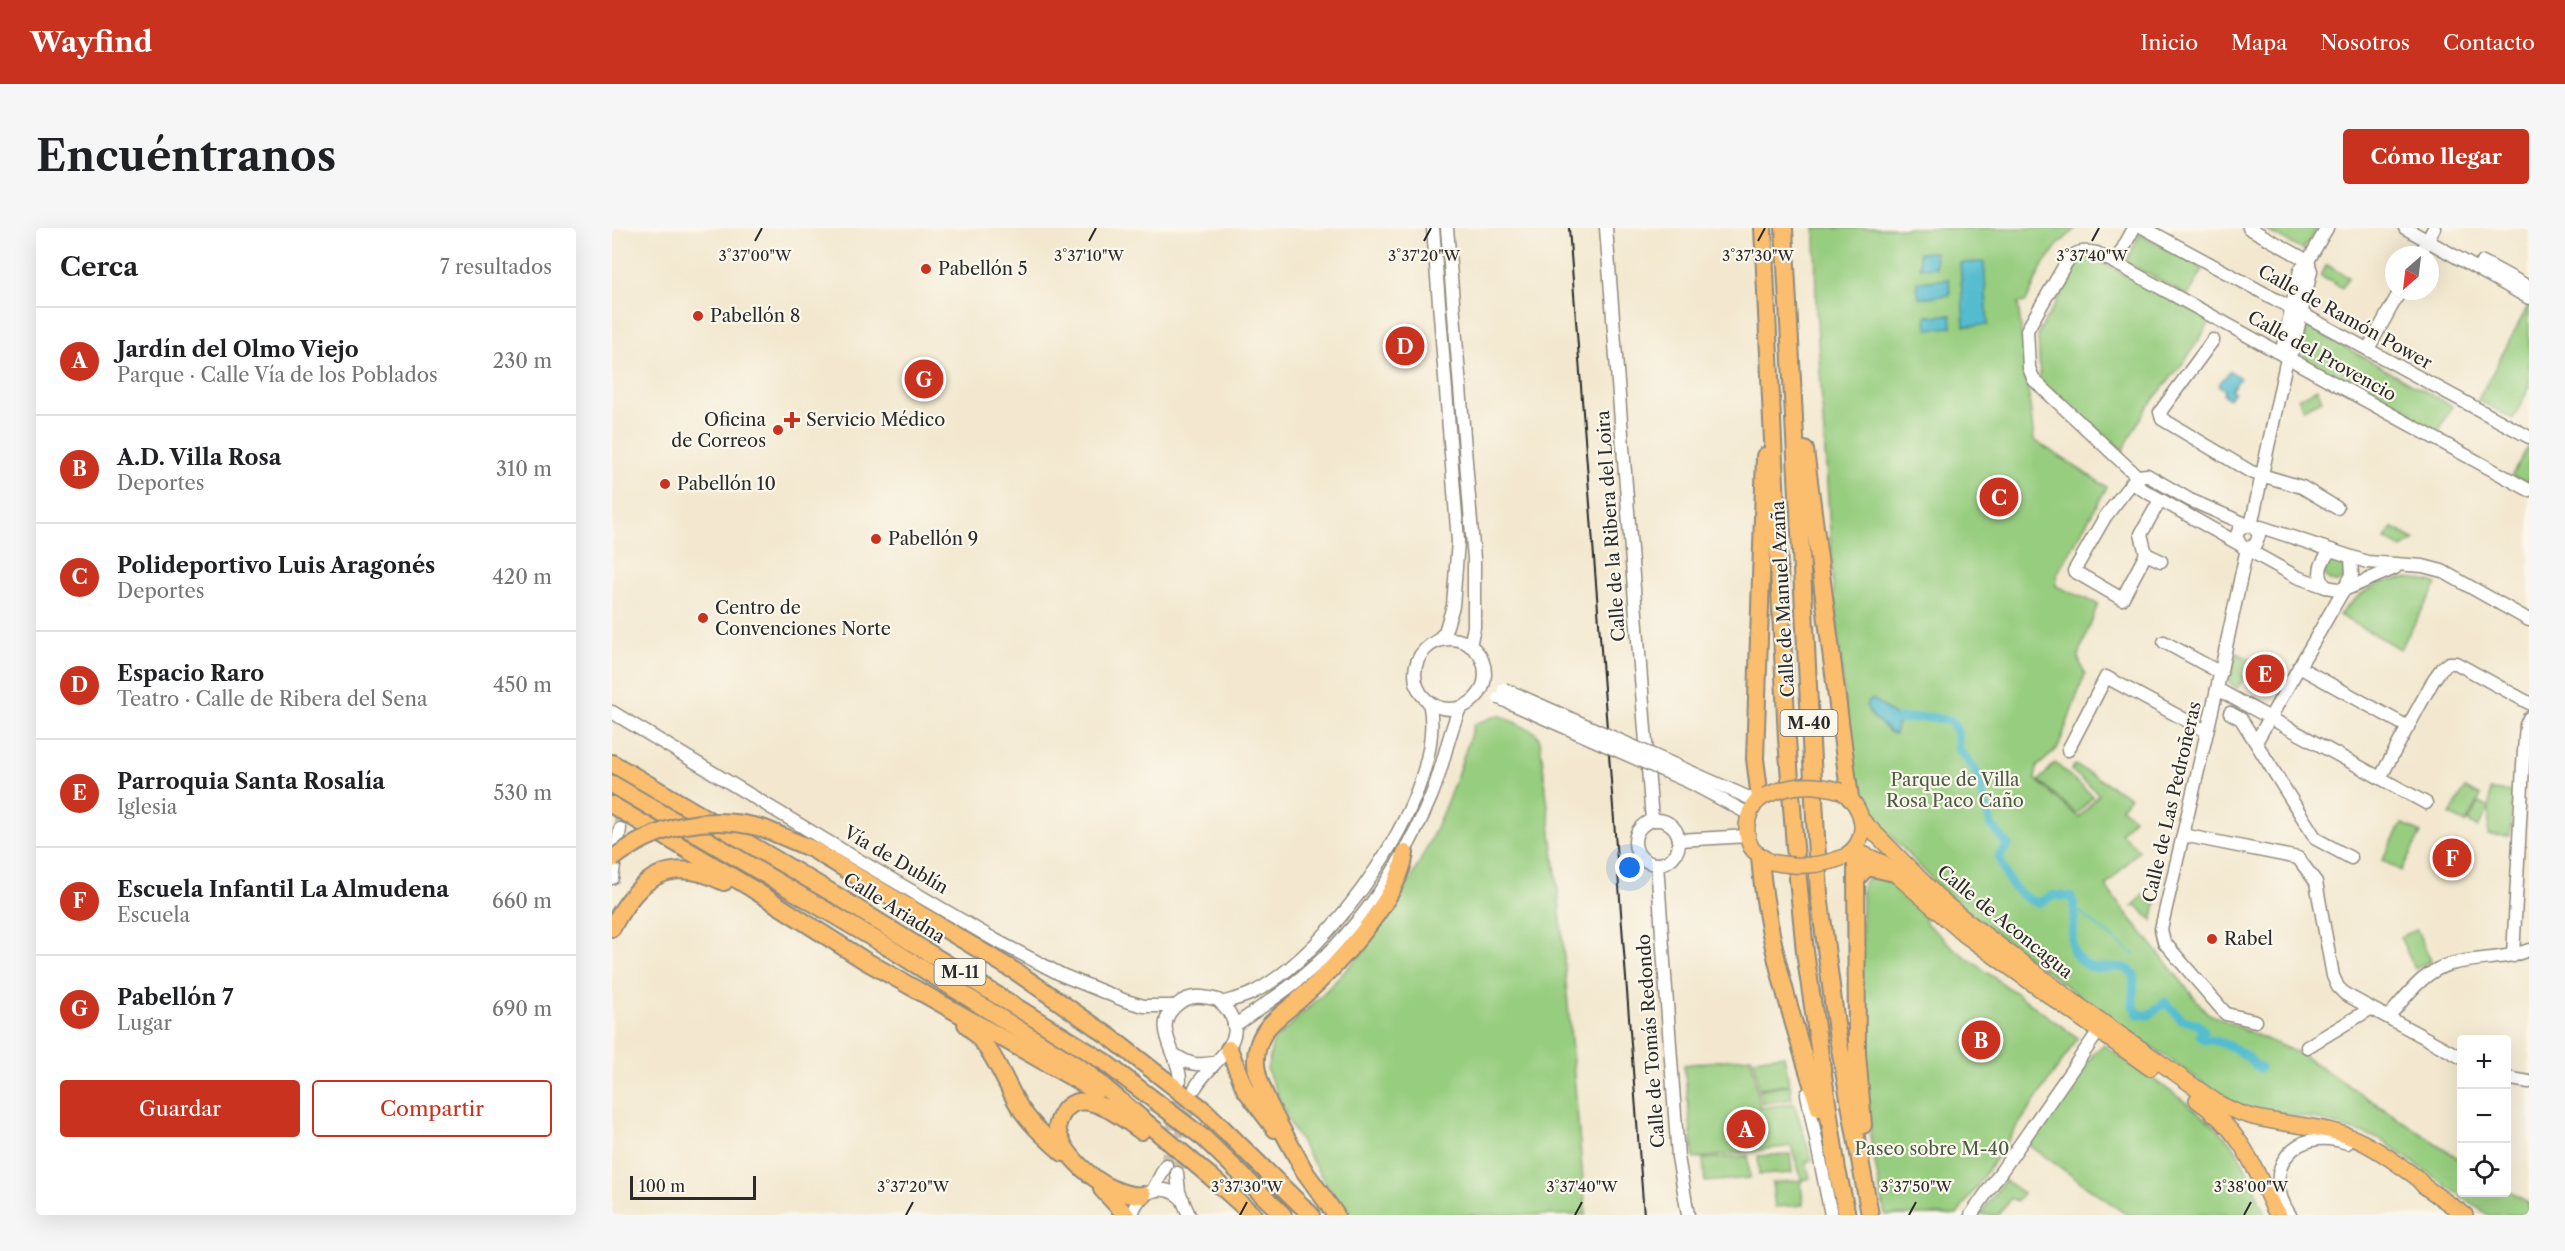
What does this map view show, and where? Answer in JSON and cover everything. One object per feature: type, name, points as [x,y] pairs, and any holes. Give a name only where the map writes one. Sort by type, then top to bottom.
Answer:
[{"type":"highway","points":[[1752,228],[1769,341],[1755,759],[1758,802]]},
{"type":"highway","name":"Calle de Manuel Azaña","points":[[1763,228],[1787,739],[1795,847],[1805,952],[1837,1170],[1847,1215]]},
{"type":"highway","name":"Calle de Manuel Azaña","points":[[1784,228],[1819,894],[1837,1032],[1870,1215]]},
{"type":"highway","points":[[1794,228],[1791,381],[1804,444],[1845,794]]},
{"type":"highway","name":"Calle Ariadna","points":[[612,763],[834,894],[1103,1061],[1205,1139],[1283,1215]]},
{"type":"highway","name":"Calle Ariadna","points":[[612,784],[888,947],[1085,1071],[1253,1215]]},
{"type":"highway","points":[[612,806],[751,888],[826,937]]},
{"type":"highway","points":[[612,859],[650,835],[688,824],[733,822],[765,829],[812,849],[1018,973],[1110,1037],[1205,1111],[1311,1215]]},
{"type":"highway","points":[[1305,1172],[1261,1083],[1256,1061],[1259,1043],[1269,1026],[1334,968],[1361,934],[1392,889],[1403,866],[1405,853]]},
{"type":"highway","points":[[1849,853],[1856,861],[1857,1053],[1863,1127],[1861,1170]]},
{"type":"highway","points":[[1766,859],[1780,973],[1837,1170]]},
{"type":"highway","points":[[1856,879],[1868,867],[1895,873]]},
{"type":"highway","points":[[612,928],[627,901],[645,883],[669,870],[681,869],[704,873],[826,937],[1135,1114]]},
{"type":"highway","points":[[937,1002],[981,1038],[998,1062],[1017,1104],[1041,1133],[1107,1194],[1126,1215]]},
{"type":"highway","points":[[1229,1049],[1245,1089],[1336,1215]]},
{"type":"highway","points":[[1148,1193],[1126,1196],[1111,1190],[1071,1155],[1061,1141],[1058,1127],[1060,1118],[1068,1107],[1074,1103],[1088,1102],[1126,1120],[1248,1215]]},
{"type":"main road","points":[[1802,785],[1823,786],[1845,794],[1863,821],[1862,836],[1849,853],[1830,863],[1808,867],[1766,859],[1752,848],[1748,836],[1758,802],[1782,788],[1802,785]]},
{"type":"main road","name":"Calle de Aconcagua","points":[[1863,821],[1942,901],[2100,1027],[2210,1110],[2241,1141],[2279,1215]]},
{"type":"main road","name":"Calle de Aconcagua","points":[[1849,853],[1871,856],[1895,873],[1965,935],[2100,1027],[2233,1112],[2254,1119],[2324,1129],[2356,1138],[2416,1177],[2424,1186],[2465,1215]]},
{"type":"street","points":[[1433,228],[1458,541],[1457,567],[1451,616],[1437,641],[1422,652],[1414,672],[1418,690],[1428,702],[1447,709],[1460,708]]},
{"type":"street","points":[[1447,228],[1475,593],[1474,627],[1470,646]]},
{"type":"street","name":"Calle de la Ribera del Loira","points":[[1606,228],[1652,820]]},
{"type":"street","points":[[2115,263],[2134,228]]},
{"type":"street","name":"Calle de Ramón Power","points":[[2144,228],[2529,437]]},
{"type":"street","points":[[2249,228],[2308,261],[2311,271],[2296,310],[2293,350],[2287,358],[2252,526]]},
{"type":"street","points":[[2308,261],[2326,228]]},
{"type":"street","points":[[2405,228],[2428,233],[2529,287]]},
{"type":"street","points":[[2428,233],[2529,298]]},
{"type":"street","name":"Calle del Provencio","points":[[2137,476],[2034,380],[2029,368],[2027,330],[2066,263],[2073,254],[2084,250],[2097,253],[2529,490]]},
{"type":"street","points":[[2368,349],[2395,300]]},
{"type":"street","points":[[2212,340],[2160,412],[2162,419],[2251,472],[2302,487],[2337,508]]},
{"type":"street","points":[[1451,462],[1458,464],[1460,468],[1463,504],[1470,519]]},
{"type":"street","points":[[2137,476],[2138,487],[2160,500],[2297,577],[2326,587],[2344,590],[2399,566]]},
{"type":"street","points":[[2137,476],[2147,476],[2190,500],[2252,526],[2259,538],[2256,544],[2245,546]]},
{"type":"street","points":[[2137,476],[2105,517],[2074,571],[2122,598],[2146,554],[2141,534],[2160,500]]},
{"type":"street","points":[[2245,546],[2237,538],[2238,531],[2243,526],[2261,526],[2367,562],[2423,566],[2442,571],[2529,620]]},
{"type":"street","name":"Calle de Las Pedroñeras","points":[[2245,546],[2221,673],[2161,929],[2164,942],[2226,1014],[2256,1021]]},
{"type":"street","points":[[2326,587],[2320,579],[2319,567],[2331,550]]},
{"type":"street","points":[[2146,554],[2161,561]]},
{"type":"street","points":[[2256,741],[2352,575],[2351,557]]},
{"type":"street","points":[[1437,641],[1454,639],[1470,646],[1480,656],[1485,677],[1501,693],[1691,777],[1758,802]]},
{"type":"street","points":[[2164,642],[2221,673]]},
{"type":"street","points":[[2380,778],[2434,679],[2449,663],[2456,663],[2529,703]]},
{"type":"street","points":[[2299,668],[2408,727]]},
{"type":"street","points":[[1234,1026],[1294,983],[1316,964],[1356,921],[1391,877],[1432,796],[1451,728],[1460,708],[1478,694],[1485,677]]},
{"type":"street","points":[[2068,750],[2106,677],[2206,730]]},
{"type":"street","points":[[2217,689],[2427,803]]},
{"type":"street","points":[[1478,694],[1501,693]]},
{"type":"street","points":[[1221,1003],[1252,993],[1288,967],[1340,917],[1372,877],[1399,829],[1420,779],[1432,732],[1428,702]]},
{"type":"street","name":"Vía de Dublín","points":[[612,712],[908,889],[1062,975],[1144,1006],[1174,1006]]},
{"type":"street","points":[[2230,713],[2241,719],[2316,838],[2351,858]]},
{"type":"street","points":[[2513,956],[2526,766],[2526,725],[2529,718]]},
{"type":"street","points":[[1652,820],[1670,824],[1675,828],[1679,840],[1673,857],[1657,864],[1645,860],[1635,844],[1638,832],[1652,820]]},
{"type":"street","points":[[612,878],[620,829]]},
{"type":"street","points":[[2183,835],[2298,858],[2316,882],[2333,976],[2338,987],[2345,994],[2370,1009],[2457,1056]]},
{"type":"street","points":[[1679,840],[1748,836]]},
{"type":"street","name":"Calle de Tomás Redondo","points":[[1657,864],[1678,1157],[1688,1215]]},
{"type":"street","points":[[2388,1017],[2425,977],[2440,968],[2452,963],[2513,956],[2529,950]]},
{"type":"street","points":[[1780,973],[1832,1215]]},
{"type":"street","points":[[1195,1088],[1213,1063],[1229,1049],[1234,1026],[1221,1003],[1209,997],[1191,997],[1174,1006],[1167,1018],[1165,1031],[1167,1044],[1175,1055],[1186,1063],[1199,1065],[1213,1063]]},
{"type":"street","points":[[2307,1047],[2370,1009]]},
{"type":"street","points":[[1971,1215],[2100,1027]]},
{"type":"street","points":[[1175,1055],[1180,1080]]},
{"type":"street","points":[[2511,1079],[2529,1082]]},
{"type":"street","points":[[2290,1215],[2280,1198],[2278,1174],[2293,1148],[2307,1140],[2336,1139],[2358,1147],[2412,1183],[2424,1186]]},
{"type":"street","points":[[1132,1215],[1135,1205],[1148,1193],[1167,1165]]},
{"type":"street","points":[[1177,1173],[1178,1184],[1189,1215]]},
{"type":"street","points":[[1148,1193],[1169,1190],[1183,1200]]},
{"type":"green space","name":"Parque de Villa Rosa Paco Caño","points":[[1815,228],[2076,228],[2057,246],[2042,267],[2026,302],[2018,303],[2034,440],[2107,487],[2057,575],[2056,586],[2098,604],[2078,657],[2085,674],[2058,748],[2037,767],[2035,779],[2079,818],[2099,794],[2071,770],[2075,765],[2130,797],[2121,808],[2134,818],[2121,833],[2139,850],[2106,886],[2207,1013],[2302,1055],[2457,1157],[2457,1193],[2380,1139],[2317,1119],[2237,1106],[2105,1015],[1997,934],[1942,890],[1876,820],[1861,793],[1850,755],[1834,595],[1816,308]]},
{"type":"green space","points":[[2262,228],[2317,228],[2303,250]]},
{"type":"green space","points":[[2140,234],[2203,269],[2188,296],[2126,262]]},
{"type":"green space","points":[[2090,256],[2211,321],[2186,359],[2145,410],[2123,450],[2040,381],[2038,333],[2075,271],[2069,268],[2076,258]]},
{"type":"green space","points":[[2327,265],[2348,277],[2342,288],[2320,276]]},
{"type":"green space","points":[[2529,304],[2529,388],[2513,419],[2478,400]]},
{"type":"green space","points":[[2307,326],[2452,406],[2437,434],[2307,363],[2301,352]]},
{"type":"green space","points":[[2317,389],[2322,400],[2303,409],[2298,398]]},
{"type":"green space","points":[[2529,448],[2529,484],[2512,475]]},
{"type":"green space","points":[[2392,527],[2415,540],[2402,548],[2385,539]]},
{"type":"green space","points":[[2336,558],[2341,559],[2347,565],[2347,575],[2341,581],[2336,582],[2331,581],[2325,575],[2324,570],[2325,565],[2331,559]]},
{"type":"green space","points":[[2399,579],[2416,579],[2437,584],[2400,649],[2339,615],[2366,591],[2381,583]]},
{"type":"green space","points":[[2237,653],[2253,661],[2237,689],[2229,682]]},
{"type":"green space","points":[[1499,715],[1535,732],[1540,740],[1559,900],[1586,1215],[1349,1215],[1328,1187],[1292,1128],[1267,1070],[1273,1042],[1347,969],[1387,919],[1418,866],[1444,810],[1474,724]]},
{"type":"green space","points":[[2055,763],[2093,796],[2077,814],[2039,781]]},
{"type":"green space","points":[[2465,788],[2481,796],[2466,823],[2450,815]]},
{"type":"green space","points":[[2490,790],[2512,792],[2510,836],[2488,835]]},
{"type":"green space","points":[[2479,803],[2489,808],[2478,828],[2468,822]]},
{"type":"green space","points":[[2402,823],[2421,833],[2401,871],[2382,860]]},
{"type":"green space","name":"Paseo sobre M-40","points":[[1871,872],[1897,886],[1922,911],[1926,923],[1956,950],[2078,1038],[1957,1215],[1885,1215],[1871,1142],[1862,1027],[1862,887]]},
{"type":"green space","points":[[2144,894],[2156,904],[2152,920],[2137,906],[2133,907]]},
{"type":"green space","points":[[2417,930],[2431,961],[2415,969],[2400,937]]},
{"type":"green space","points":[[2104,1045],[2177,1096],[2215,1126],[2239,1155],[2265,1215],[2127,1215],[2029,1145],[2095,1052]]},
{"type":"green space","points":[[1784,1055],[1789,1084],[1759,1088],[1754,1059]]},
{"type":"green space","points":[[1751,1057],[1760,1108],[1794,1103],[1812,1160],[1806,1162],[1810,1178],[1802,1180],[1791,1146],[1694,1159],[1684,1065]]},
{"type":"green space","points":[[1790,1085],[1792,1099],[1762,1104],[1760,1089]]},
{"type":"green space","points":[[1790,1154],[1792,1173],[1759,1175],[1758,1156]]},
{"type":"green space","points":[[1748,1156],[1750,1178],[1705,1182],[1703,1159]]},
{"type":"green space","points":[[1801,1180],[1803,1205],[1775,1207],[1772,1183]]},
{"type":"green space","points":[[2004,1180],[2023,1193],[2017,1202],[2011,1198],[1998,1215],[1980,1215]]},
{"type":"green space","points":[[2511,1192],[2529,1204],[2529,1215],[2488,1215],[2462,1197],[2511,1197]]},
{"type":"water","points":[[1935,252],[1936,267],[1920,268],[1919,253]]},
{"type":"water","points":[[1984,262],[1988,325],[1964,326],[1960,263]]},
{"type":"water","points":[[1949,279],[1950,295],[1919,298],[1917,282]]},
{"type":"water","points":[[1951,315],[1952,327],[1927,329],[1926,316]]},
{"type":"water","points":[[2230,371],[2240,378],[2231,390],[2234,392],[2229,399],[2223,394],[2225,390],[2218,385]]},
{"type":"water","points":[[1871,700],[1875,700],[1899,719],[1895,734],[1871,715],[1866,705]]},
{"type":"waterway","points":[[1899,719],[1932,717],[1952,722],[1958,734],[1958,748],[1974,768],[1978,778],[1991,825],[2008,845],[1999,856],[2008,879],[2023,896],[2038,903],[2053,895],[2071,897],[2075,915],[2072,943],[2079,959],[2095,968],[2118,967],[2134,974],[2133,1005],[2138,1014],[2149,1015],[2165,1002],[2181,1019],[2197,1024],[2204,1031],[2200,1035],[2205,1040],[2232,1047],[2260,1068]]},
{"type":"waterway","points":[[2075,908],[2134,955]]},
{"type":"tunnel","points":[[612,766],[620,799],[620,829]]},
{"type":"tunnel","points":[[1166,1165],[1180,1084]]},
{"type":"tunnel","points":[[1177,1173],[1182,1132],[1193,1093]]},
{"type":"railway","points":[[1569,228],[1644,1215]]},
{"type":"place","name":"Pabellón 5","points":[[926,269]]},
{"type":"place","name":"Pabellón 8","points":[[698,316]]},
{"type":"place","name":"Espacio Raro","points":[[1405,346]]},
{"type":"place","name":"Pabellón 7","points":[[924,379]]},
{"type":"place","name":"Servicio Médico","points":[[792,420]]},
{"type":"place","name":"Oficina de Correos","points":[[778,430]]},
{"type":"place","name":"Pabellón 10","points":[[665,484]]},
{"type":"place","name":"Polideportivo Luis Aragonés","points":[[1999,497]]},
{"type":"place","name":"Pabellón 9","points":[[876,539]]},
{"type":"place","name":"Centro de Convenciones Norte","points":[[703,618]]},
{"type":"place","name":"Parroquia Santa Rosalía","points":[[2265,674]]},
{"type":"place","name":"Escuela Infantil La Almudena","points":[[2452,858]]},
{"type":"place","name":"Rabel","points":[[2212,939]]},
{"type":"place","name":"A.D. Villa Rosa","points":[[1981,1040]]},
{"type":"place","name":"Jardín del Olmo Viejo","points":[[1746,1129]]}]
